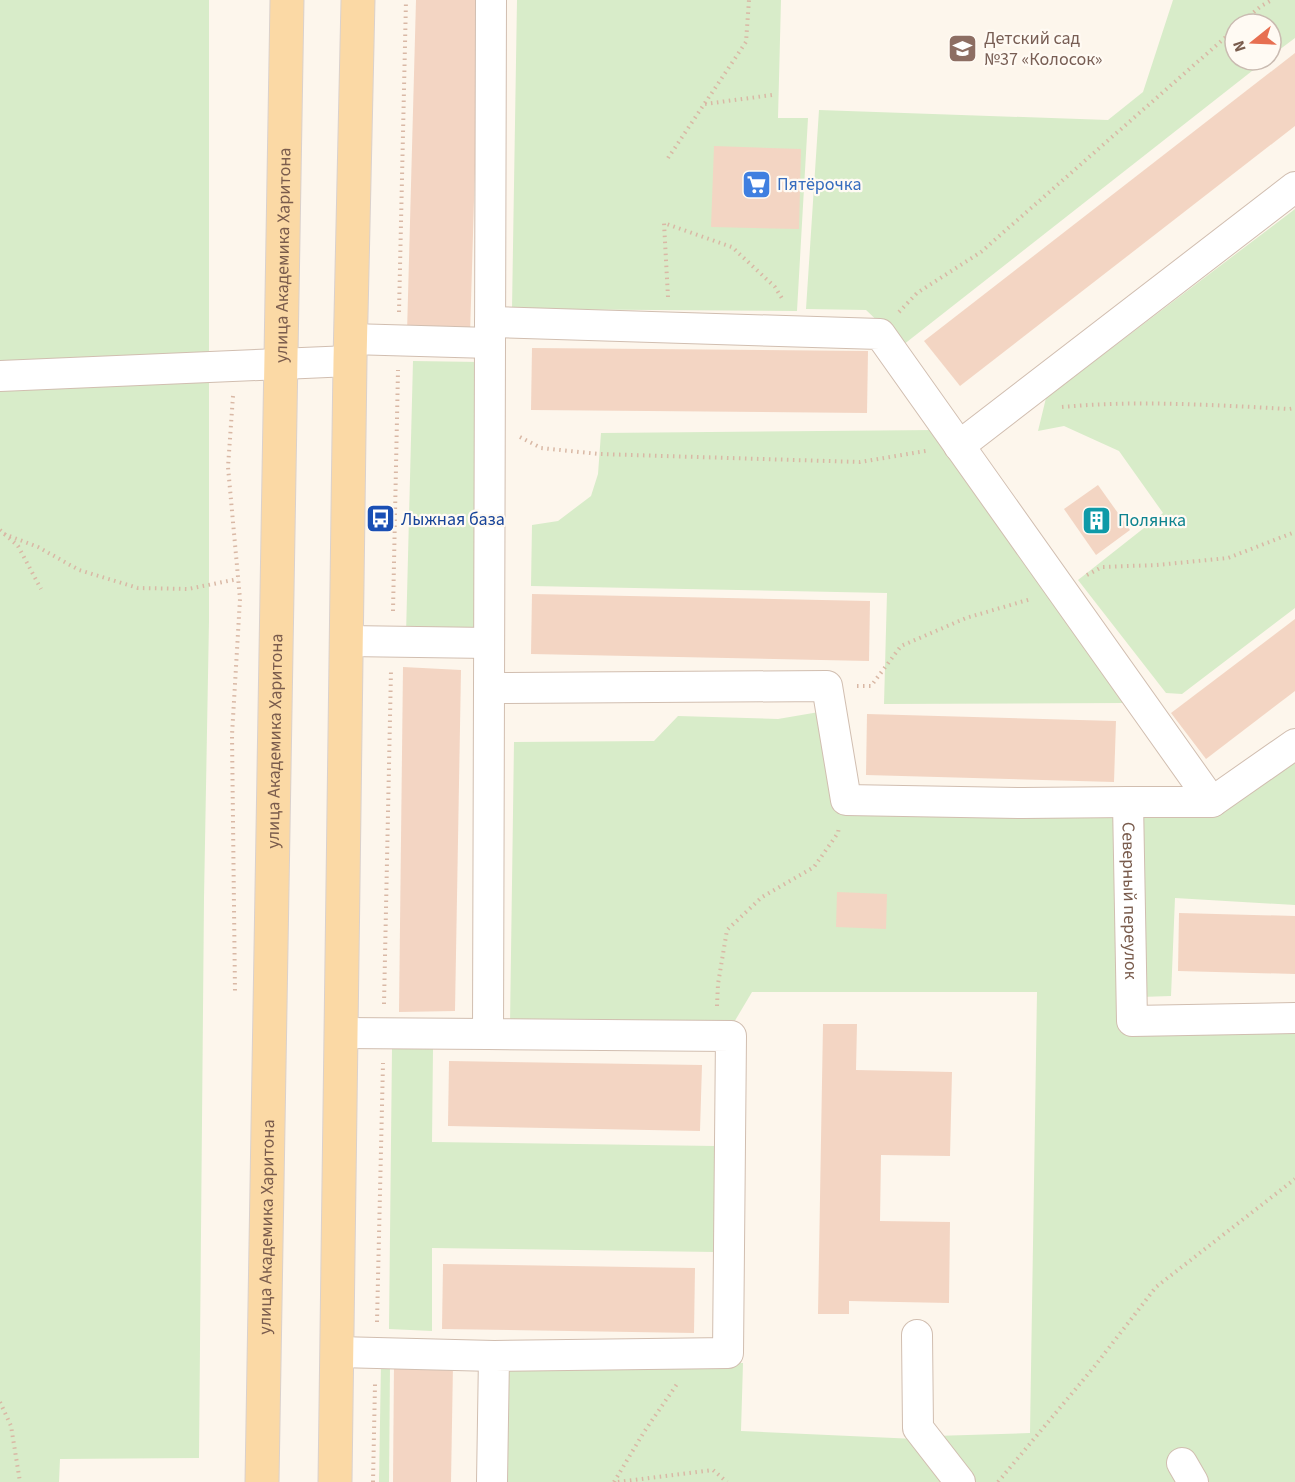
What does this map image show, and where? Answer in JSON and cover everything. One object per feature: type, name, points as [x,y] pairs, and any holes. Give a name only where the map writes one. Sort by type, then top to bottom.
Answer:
[{"type":"main road","name":"улица Академика Харитона","points":[[262,1482],[287,0]]},
{"type":"main road","points":[[334,1482],[338,1352],[350,350],[358,0]]},
{"type":"street","points":[[488,1034],[491,0]]},
{"type":"street","points":[[959,446],[1295,187]]},
{"type":"street","points":[[0,376],[280,364],[399,340],[490,333],[670,328],[880,334],[1212,802],[1295,744]]},
{"type":"street","points":[[347,641],[489,643]]},
{"type":"street","points":[[489,688],[827,686],[846,800],[1128,802]]},
{"type":"street","name":"Северный переулок","points":[[1212,802],[1128,802],[1132,1021],[1295,1018]]},
{"type":"street","points":[[338,1352],[494,1356],[728,1353],[731,1035],[342,1033]]},
{"type":"street","points":[[917,1335],[918,1428],[960,1482]]},
{"type":"street","points":[[492,1482],[494,1356]]},
{"type":"path","points":[[373,1482],[406,0]]},
{"type":"path","points":[[668,158],[746,42],[749,0]]},
{"type":"path","points":[[1254,12],[1272,0]]},
{"type":"path","points":[[880,334],[917,293],[981,252],[1223,40]]},
{"type":"path","points":[[704,104],[772,95]]},
{"type":"path","points":[[670,328],[664,223],[732,247],[775,287],[802,332]]},
{"type":"path","points":[[235,365],[228,467],[240,599],[231,735],[235,1001]]},
{"type":"path","points":[[1055,407],[1089,404],[1191,403],[1295,408]]},
{"type":"path","points":[[490,422],[541,448],[599,454],[860,462],[959,446]]},
{"type":"path","points":[[0,530],[18,546],[41,589]]},
{"type":"path","points":[[827,686],[871,686],[901,646],[966,618],[1061,590],[1102,567],[1157,565],[1228,558],[1295,532]]},
{"type":"path","points":[[4,534],[38,547],[79,570],[138,588],[188,589],[238,579]]},
{"type":"path","points":[[715,1035],[718,984],[727,930],[762,897],[814,867],[837,833],[846,800]]},
{"type":"path","points":[[998,1482],[1094,1367],[1156,1287],[1295,1179]]},
{"type":"path","points":[[616,1482],[644,1432],[698,1354]]},
{"type":"path","points":[[0,1402],[11,1426],[20,1482]]},
{"type":"path","points":[[616,1482],[713,1470],[727,1482]]},
{"type":"green space","points":[[0,0],[209,0],[209,621],[199,1458],[60,1459],[59,1482],[0,1482]]},
{"type":"green space","points":[[517,0],[781,0],[778,118],[808,118],[797,311],[512,309]]},
{"type":"green space","points":[[1173,0],[1295,0],[1295,38],[1283,47],[1283,12],[1223,12],[1223,72],[1251,72],[903,345],[866,310],[806,309],[819,110],[1108,120],[1143,92]]},
{"type":"green space","points":[[1295,209],[1295,608],[1182,694],[1166,693],[1078,580],[1163,513],[1119,451],[1064,426],[1038,431],[1046,398]]},
{"type":"green space","points":[[413,361],[480,362],[479,636],[406,635]]},
{"type":"green space","points":[[936,430],[1125,703],[884,704],[887,593],[531,586],[532,525],[558,521],[591,496],[598,474],[601,433]]},
{"type":"green space","points":[[819,712],[848,814],[1116,817],[1119,1031],[1295,1031],[1295,1482],[975,1482],[934,1436],[1030,1433],[1037,992],[752,992],[733,1024],[510,1025],[514,742],[654,741],[678,716],[778,719]]},
{"type":"green space","points":[[1295,761],[1295,905],[1175,898],[1171,996],[1140,997],[1142,812]]},
{"type":"green space","points":[[392,1048],[433,1049],[432,1142],[715,1146],[715,1252],[432,1248],[432,1331],[389,1329]]},
{"type":"green space","points":[[381,1363],[390,1364],[389,1482],[379,1482]]},
{"type":"green space","points":[[743,1363],[741,1431],[916,1439],[951,1482],[501,1482],[502,1365]]},
{"type":"building","points":[[416,0],[480,0],[470,335],[407,333]]},
{"type":"building","points":[[1295,53],[1295,126],[960,386],[924,341],[1271,72],[1283,72],[1283,62]]},
{"type":"building","name":"Пятёрочка","points":[[714,146],[801,149],[799,229],[711,227]]},
{"type":"building","points":[[532,348],[868,351],[867,413],[531,410]]},
{"type":"building","name":"Полянка","points":[[1098,485],[1130,530],[1096,555],[1064,509]]},
{"type":"building","points":[[532,594],[870,601],[869,661],[531,654]]},
{"type":"building","points":[[1295,619],[1295,691],[1206,759],[1171,713]]},
{"type":"building","points":[[403,667],[461,670],[455,1011],[399,1012]]},
{"type":"building","points":[[867,714],[1116,721],[1114,782],[866,775]]},
{"type":"building","points":[[837,892],[887,894],[886,929],[836,927]]},
{"type":"building","points":[[1179,913],[1295,916],[1295,974],[1178,971]]},
{"type":"building","points":[[823,1024],[857,1024],[856,1070],[952,1072],[950,1156],[881,1155],[880,1221],[950,1222],[949,1303],[849,1301],[849,1314],[818,1314]]},
{"type":"building","points":[[449,1061],[702,1065],[700,1131],[448,1126]]},
{"type":"building","points":[[443,1264],[695,1268],[694,1333],[442,1329]]},
{"type":"building","points":[[394,1362],[453,1364],[451,1482],[393,1482]]},
{"type":"place","name":"Детский сад №37 «Колосок»","points":[[963,48]]},
{"type":"place","name":"Пятёрочка","points":[[756,184]]},
{"type":"place","name":"Лыжная база","points":[[380,519]]},
{"type":"place","name":"Полянка","points":[[1097,520]]}]
